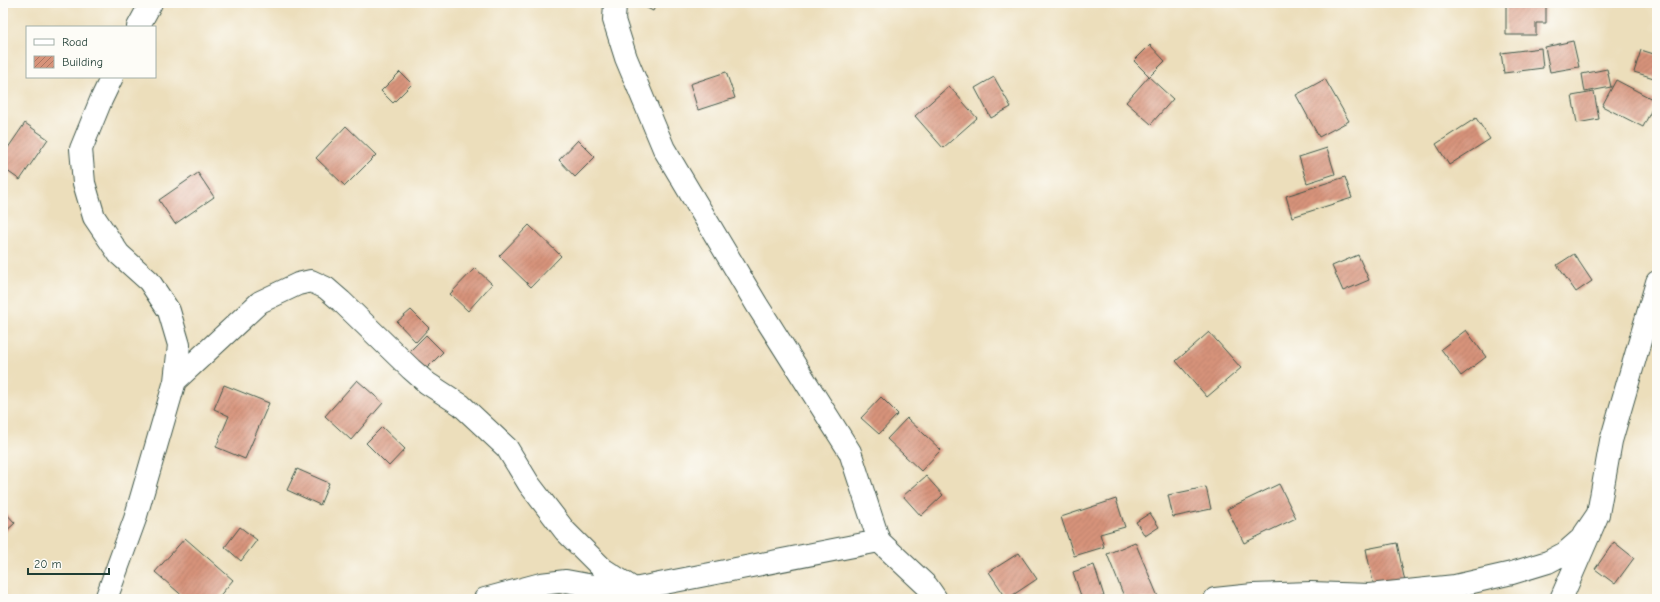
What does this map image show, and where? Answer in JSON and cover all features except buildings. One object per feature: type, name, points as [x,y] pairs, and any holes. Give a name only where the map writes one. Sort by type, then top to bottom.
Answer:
[{"type":"street","points":[[139,26],[151,3]]},
{"type":"street","points":[[615,3],[614,20],[626,58],[664,149],[757,305],[850,452],[879,541],[927,586],[936,599]]},
{"type":"street","points":[[106,599],[136,519],[174,381],[179,345],[169,310],[149,281],[119,254],[94,217],[84,182],[81,149],[112,78]]},
{"type":"street","points":[[174,381],[260,302],[298,284],[311,281],[326,288],[342,301],[411,369],[427,383],[461,405],[507,448],[529,484],[566,531],[603,569],[631,594]]},
{"type":"street","points":[[1561,599],[1598,514],[1611,442],[1657,282]]},
{"type":"street","points":[[1215,599],[1253,595],[1311,593],[1369,595],[1455,586],[1512,573],[1548,562],[1565,553],[1581,539],[1598,514]]},
{"type":"street","points":[[485,599],[541,584],[566,581],[631,594],[879,541]]}]
